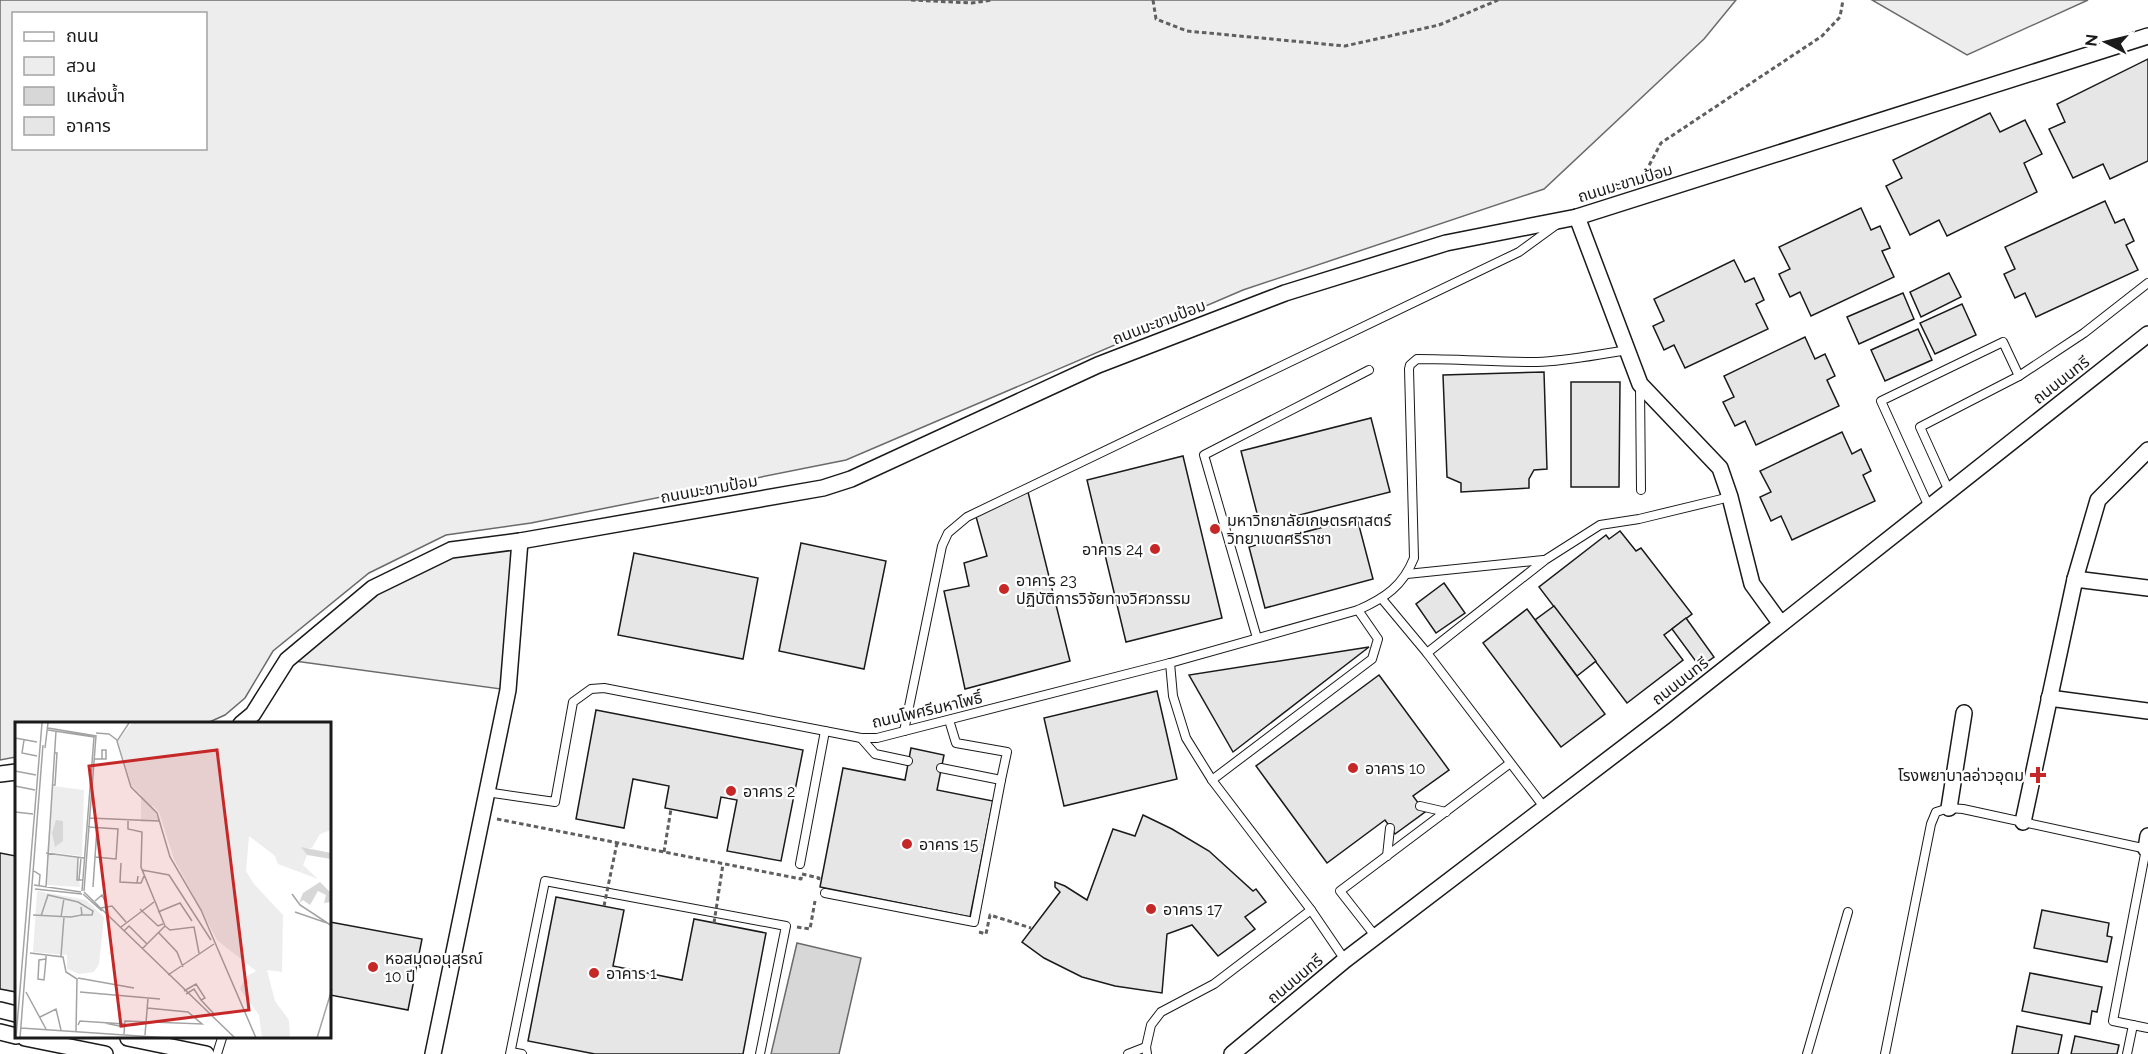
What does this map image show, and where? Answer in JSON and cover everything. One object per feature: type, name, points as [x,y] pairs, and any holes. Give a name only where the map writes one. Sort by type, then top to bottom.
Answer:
[{"type":"street","name":"ถนนมะขามป้อม","points":[[243,722],[253,714],[287,660],[373,588],[451,550],[519,541],[823,488],[851,479],[1098,365],[1285,293],[1446,243],[1571,218],[2148,36]]},
{"type":"street","points":[[1571,218],[1629,350],[1641,384],[1720,468],[1730,497],[1752,584],[1781,624]]},
{"type":"street","name":"ถนนนนทรี","points":[[1232,1054],[1345,960],[1665,716],[2148,334]]},
{"type":"street","points":[[2023,822],[2075,579],[2098,500],[2148,450]]},
{"type":"street","points":[[433,1054],[508,690],[519,541]]},
{"type":"street","points":[[2075,579],[2148,588]]},
{"type":"street","points":[[2049,698],[2148,711]]},
{"type":"street","points":[[1949,808],[1964,713]]},
{"type":"street","points":[[0,774],[15,772]]},
{"type":"street","points":[[0,1010],[15,1014]]},
{"type":"street","points":[[0,1032],[15,1036]]},
{"type":"street","points":[[30,1039],[105,1054]]},
{"type":"street","points":[[133,1039],[206,1054]]},
{"type":"lane","points":[[904,732],[942,546],[948,533],[967,517],[1519,252],[1571,218]]},
{"type":"lane","points":[[1949,491],[1920,427],[2019,376],[2084,333],[2148,284]]},
{"type":"lane","points":[[1929,507],[1881,401],[2003,342],[2019,376]]},
{"type":"lane","points":[[1544,807],[1382,599],[1407,574],[1414,558],[1409,369],[1413,361],[1417,359],[1537,362],[1629,350]]},
{"type":"lane","points":[[1257,638],[1204,454],[1369,370]]},
{"type":"lane","points":[[1641,384],[1641,490]]},
{"type":"lane","points":[[1426,653],[1545,560],[1600,525],[1640,519],[1730,497]]},
{"type":"lane","points":[[1407,574],[1545,560]]},
{"type":"lane","name":"ถนนโพศรีมหาโพธิ์","points":[[486,792],[555,802],[573,702],[591,689],[604,688],[861,738],[877,738],[1170,663],[1358,610],[1382,599]]},
{"type":"lane","points":[[1212,780],[1372,659],[1378,639],[1358,610]]},
{"type":"lane","points":[[1170,663],[1173,696],[1186,738],[1212,780],[1311,910],[1345,960]]},
{"type":"lane","points":[[825,893],[974,922],[1007,752],[956,743],[949,720]]},
{"type":"lane","points":[[800,864],[825,731]]},
{"type":"lane","points":[[861,738],[874,754],[908,761]]},
{"type":"lane","points":[[1376,937],[1340,891],[1509,764]]},
{"type":"lane","points":[[941,768],[1001,780]]},
{"type":"lane","points":[[1420,806],[1446,812]]},
{"type":"lane","points":[[1885,1054],[1931,824],[1936,812],[1949,808],[2147,845],[2113,1021],[2148,1028]]},
{"type":"lane","points":[[1387,856],[1390,828]]},
{"type":"lane","points":[[522,1054],[511,1053],[546,881],[786,926],[760,1054]]},
{"type":"lane","points":[[1128,1054],[1147,1051],[1151,1025],[1161,1012],[1214,984],[1311,910]]},
{"type":"lane","points":[[1807,1054],[1848,912]]},
{"type":"lane","points":[[2127,1054],[2133,1024]]},
{"type":"lane","points":[[217,1054],[222,1039]]},
{"type":"path","points":[[911,0],[971,3],[993,0]]},
{"type":"path","points":[[1153,0],[1156,19],[1187,31],[1345,46],[1439,25],[1498,0]]},
{"type":"path","points":[[1645,195],[1644,175],[1662,142],[1822,36],[1840,17],[1843,0]]},
{"type":"path","points":[[664,852],[672,809]]},
{"type":"path","points":[[497,819],[801,879],[802,874],[819,878]]},
{"type":"path","points":[[604,906],[617,843]]},
{"type":"path","points":[[714,923],[723,864]]},
{"type":"path","points":[[786,926],[810,929],[815,899]]},
{"type":"green space","points":[[0,0],[1736,0],[1704,39],[1544,189],[1243,290],[846,460],[531,523],[446,535],[369,573],[273,651],[245,698],[225,715],[209,722],[15,722],[15,757],[0,760]]},
{"type":"green space","points":[[1872,0],[2088,0],[1967,55]]},
{"type":"green space","points":[[520,541],[508,690],[287,660],[373,588],[451,550]]},
{"type":"water","points":[[797,943],[861,958],[839,1054],[771,1054]]},
{"type":"building","points":[[2148,59],[2148,161],[2110,179],[2103,164],[2073,178],[2049,129],[2065,122],[2057,104]]},
{"type":"building","points":[[1990,113],[2000,132],[2025,120],[2042,154],[2024,163],[2037,192],[1947,236],[1939,220],[1910,235],[1886,186],[1902,178],[1893,160]]},
{"type":"building","points":[[2105,201],[2115,223],[2124,219],[2134,241],[2126,245],[2138,270],[2036,317],[2025,293],[2015,298],[2004,274],[2015,269],[2005,247]]},
{"type":"building","points":[[1861,208],[1871,230],[1880,226],[1890,248],[1882,251],[1894,277],[1811,316],[1800,292],[1790,297],[1779,274],[1790,269],[1779,247]]},
{"type":"building","points":[[1734,260],[1745,282],[1754,278],[1764,300],[1756,304],[1768,329],[1685,368],[1674,345],[1664,350],[1653,326],[1664,321],[1654,299]]},
{"type":"building","points":[[1949,273],[1961,297],[1921,317],[1910,292]]},
{"type":"building","points":[[1903,293],[1914,319],[1859,344],[1847,317]]},
{"type":"building","points":[[1962,304],[1976,335],[1935,354],[1920,323]]},
{"type":"building","points":[[1918,329],[1932,360],[1885,381],[1871,350]]},
{"type":"building","points":[[1805,337],[1815,359],[1825,354],[1835,376],[1827,380],[1839,406],[1756,445],[1745,421],[1735,426],[1723,402],[1734,397],[1724,376]]},
{"type":"building","points":[[1544,372],[1547,469],[1534,470],[1529,479],[1529,488],[1461,492],[1461,483],[1447,477],[1443,375]]},
{"type":"building","points":[[1571,382],[1620,382],[1619,487],[1571,487]]},
{"type":"building","points":[[1371,418],[1390,492],[1260,525],[1241,451]]},
{"type":"building","points":[[1842,432],[1852,454],[1861,449],[1871,471],[1863,475],[1875,501],[1792,540],[1781,516],[1771,521],[1760,497],[1771,492],[1760,471]]},
{"type":"building","name":"อาคาร 24","points":[[1183,456],[1222,618],[1126,642],[1087,480]]},
{"type":"building","name":"อาคาร 23 ปฏิบัติการวิจัยทางวิศวกรรม","points":[[1027,488],[1070,661],[965,689],[944,591],[969,586],[964,563],[987,556],[975,513]]},
{"type":"building","points":[[1357,518],[1373,579],[1265,608],[1249,547]]},
{"type":"building","points":[[1620,531],[1636,551],[1641,548],[1692,614],[1664,635],[1683,660],[1627,703],[1539,587],[1606,535],[1609,539]]},
{"type":"building","points":[[801,543],[886,561],[864,669],[779,651]]},
{"type":"building","points":[[634,553],[758,578],[743,659],[618,635]]},
{"type":"building","points":[[1444,583],[1465,613],[1436,633],[1416,604]]},
{"type":"building","points":[[1554,606],[1596,661],[1577,676],[1535,620]]},
{"type":"building","points":[[1527,609],[1605,714],[1561,747],[1483,643]]},
{"type":"building","points":[[1686,618],[1714,657],[1700,667],[1672,629]]},
{"type":"building","points":[[1369,647],[1233,752],[1189,675]]},
{"type":"building","name":"อาคาร 10","points":[[1379,675],[1449,770],[1413,796],[1425,812],[1395,834],[1385,820],[1327,863],[1256,766]]},
{"type":"building","points":[[1157,691],[1177,779],[1064,806],[1044,718]]},
{"type":"building","name":"อาคาร 2","points":[[596,710],[803,750],[781,861],[727,851],[737,800],[721,797],[717,818],[665,808],[669,786],[633,779],[624,828],[576,819]]},
{"type":"building","name":"อาคาร 15","points":[[911,748],[944,755],[937,790],[993,801],[970,917],[820,887],[843,768],[905,780]]},
{"type":"building","name":"อาคาร 17","points":[[1143,815],[1209,851],[1253,891],[1256,889],[1266,902],[1245,917],[1255,929],[1218,956],[1192,925],[1167,934],[1162,993],[1115,986],[1082,977],[1044,958],[1022,942],[1060,892],[1055,887],[1055,882],[1087,900],[1113,829],[1135,836]]},
{"type":"building","points":[[0,853],[15,856],[15,992],[0,989]]},
{"type":"building","name":"อาคาร 1","points":[[556,897],[624,910],[613,966],[682,980],[694,919],[766,933],[743,1054],[595,1054],[528,1041]]},
{"type":"building","points":[[2042,910],[2109,923],[2107,936],[2112,937],[2107,962],[2034,948]]},
{"type":"building","name":"หอสมุดอนุสรณ์ 10 ปี","points":[[332,922],[422,939],[408,1010],[332,995]]},
{"type":"building","points":[[2030,973],[2102,987],[2097,1012],[2092,1011],[2090,1024],[2022,1011]]},
{"type":"building","points":[[2017,1026],[2062,1035],[2058,1054],[2012,1054]]},
{"type":"building","points":[[2075,1036],[2119,1045],[2117,1054],[2071,1054]]},
{"type":"place","name":"มหาวิทยาลัยเกษตรศาสตร์ วิทยาเขตศรีราชา","points":[[1215,529]]},
{"type":"place","name":"อาคาร 24","points":[[1155,549]]},
{"type":"place","name":"อาคาร 23 ปฏิบัติการวิจัยทางวิศวกรรม","points":[[1004,589]]},
{"type":"place","name":"อาคาร 10","points":[[1353,768]]},
{"type":"place","name":"โรงพยาบาลอ่าวอุดม","points":[[2038,775]]},
{"type":"place","name":"อาคาร 2","points":[[731,791]]},
{"type":"place","name":"อาคาร 15","points":[[907,844]]},
{"type":"place","name":"อาคาร 17","points":[[1151,909]]},
{"type":"place","name":"หอสมุดอนุสรณ์ 10 ปี","points":[[373,967]]},
{"type":"place","name":"อาคาร 1","points":[[594,973]]}]
